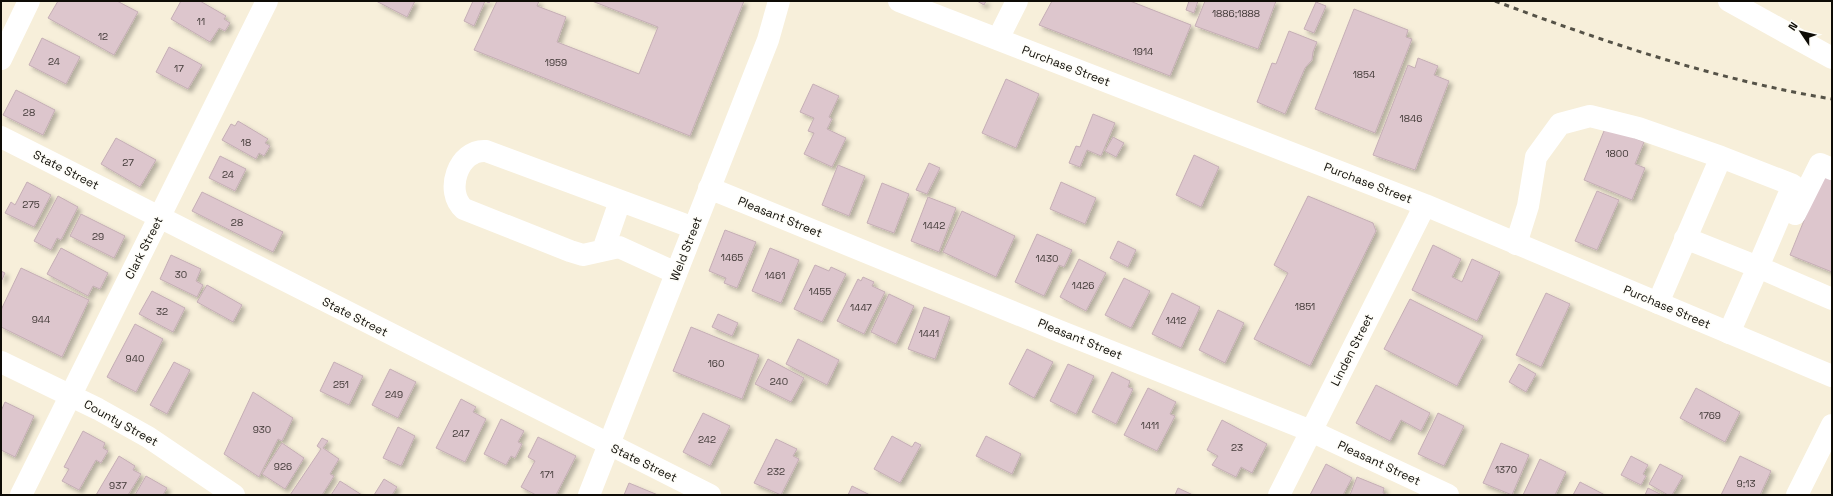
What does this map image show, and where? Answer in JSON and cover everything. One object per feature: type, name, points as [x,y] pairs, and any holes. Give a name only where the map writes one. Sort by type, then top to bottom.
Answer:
[{"type":"main road","points":[[1,59],[29,1]]},
{"type":"main road","name":"Clark Street","points":[[21,495],[267,1]]},
{"type":"main road","name":"Weld Street","points":[[589,495],[768,40],[779,1]]},
{"type":"main road","name":"Purchase Street","points":[[899,1],[1424,206],[1832,376]]},
{"type":"main road","points":[[998,39],[1017,1]]},
{"type":"main road","points":[[1729,1],[1832,58]]},
{"type":"main road","points":[[1516,244],[1528,206],[1536,157],[1560,124],[1590,116],[1638,128],[1721,157],[1793,185],[1729,333]]},
{"type":"main road","name":"State Street","points":[[1,137],[608,445],[710,495]]},
{"type":"main road","points":[[676,273],[619,247],[583,254],[570,251],[464,209],[460,206],[454,192],[454,183],[458,171],[465,159],[470,154],[478,150],[486,151],[694,228]]},
{"type":"main road","points":[[1658,303],[1721,157]]},
{"type":"main road","points":[[1773,232],[1789,225],[1820,164],[1832,169]]},
{"type":"main road","name":"Pleasant Street","points":[[709,188],[1059,331],[1311,431],[1448,495]]},
{"type":"main road","points":[[602,250],[620,201]]},
{"type":"main road","name":"Linden Street","points":[[1279,495],[1424,206]]},
{"type":"main road","points":[[1685,238],[1832,299]]},
{"type":"main road","name":"County Street","points":[[1,362],[70,395],[148,437],[234,495]]},
{"type":"main road","points":[[1797,495],[1832,425]]},
{"type":"building","points":[[58,1],[117,1],[138,12],[114,55],[48,18]]},
{"type":"building","points":[[181,1],[200,1],[226,16],[224,19],[230,23],[225,31],[219,28],[210,42],[171,19]]},
{"type":"building","points":[[376,1],[415,1],[407,17]]},
{"type":"building","points":[[473,1],[485,1],[474,26],[464,21]]},
{"type":"building","points":[[497,1],[539,1],[537,6],[566,17],[557,42],[639,74],[658,27],[592,1],[744,1],[690,136],[474,50]]},
{"type":"building","points":[[977,1],[986,1],[984,5]]},
{"type":"building","points":[[1052,1],[1130,1],[1191,25],[1170,76],[1039,25]]},
{"type":"building","points":[[1189,1],[1198,1],[1194,13],[1186,10]]},
{"type":"building","points":[[1205,1],[1276,1],[1258,49],[1195,26]]},
{"type":"building","points":[[1316,2],[1326,6],[1314,33],[1304,29]]},
{"type":"building","points":[[1354,9],[1408,30],[1406,37],[1412,39],[1375,133],[1315,109]]},
{"type":"building","points":[[1289,31],[1317,42],[1312,60],[1305,68],[1285,114],[1257,102],[1272,63],[1276,64]]},
{"type":"building","points":[[42,38],[80,57],[66,84],[29,65]]},
{"type":"building","points":[[169,47],[202,65],[188,89],[156,72]]},
{"type":"building","points":[[1418,58],[1438,66],[1434,75],[1449,81],[1415,170],[1373,155],[1408,65],[1415,68]]},
{"type":"building","points":[[1006,79],[1039,94],[1016,148],[982,133]]},
{"type":"building","points":[[813,84],[839,96],[829,117],[832,119],[827,129],[846,138],[832,167],[804,154],[814,133],[808,131],[814,118],[800,112]]},
{"type":"building","points":[[16,90],[55,110],[43,135],[3,115]]},
{"type":"building","points":[[1093,114],[1115,123],[1101,156],[1087,150],[1080,167],[1069,163],[1076,146],[1080,147]]},
{"type":"building","points":[[238,121],[268,139],[265,143],[270,146],[264,156],[259,153],[256,159],[222,140],[231,124],[235,126]]},
{"type":"building","points":[[1606,126],[1644,142],[1635,164],[1645,168],[1632,200],[1584,180]]},
{"type":"building","points":[[1113,137],[1124,143],[1116,157],[1105,151]]},
{"type":"building","points":[[116,138],[156,160],[140,187],[101,164]]},
{"type":"building","points":[[1194,155],[1219,167],[1201,207],[1176,195]]},
{"type":"building","points":[[220,156],[246,169],[235,191],[209,178]]},
{"type":"building","points":[[929,163],[940,168],[927,194],[916,190]]},
{"type":"building","points":[[838,165],[865,176],[849,216],[822,205]]},
{"type":"building","points":[[1822,176],[1832,180],[1832,272],[1790,255]]},
{"type":"building","points":[[27,182],[51,195],[34,227],[5,213],[11,202],[15,205]]},
{"type":"building","points":[[1061,182],[1096,198],[1085,224],[1050,209]]},
{"type":"building","points":[[882,183],[909,194],[894,233],[867,223]]},
{"type":"building","points":[[1597,191],[1619,200],[1597,250],[1575,241]]},
{"type":"building","points":[[202,192],[283,232],[273,252],[192,211]]},
{"type":"building","points":[[58,196],[78,207],[61,240],[57,238],[51,250],[34,241]]},
{"type":"building","points":[[1308,196],[1373,223],[1376,231],[1310,366],[1254,339],[1288,273],[1274,265]]},
{"type":"building","points":[[928,197],[956,208],[939,252],[911,241]]},
{"type":"building","points":[[962,211],[1015,236],[996,277],[943,252]]},
{"type":"building","points":[[81,214],[125,236],[114,258],[70,236]]},
{"type":"building","points":[[725,230],[756,242],[737,288],[724,283],[726,278],[709,271]]},
{"type":"building","points":[[1037,234],[1072,250],[1064,267],[1059,265],[1044,296],[1015,282]]},
{"type":"building","points":[[1118,241],[1136,250],[1128,267],[1110,258]]},
{"type":"building","points":[[1433,245],[1461,259],[1452,277],[1462,282],[1472,259],[1500,272],[1477,321],[1412,290]]},
{"type":"building","points":[[61,248],[108,273],[100,289],[93,286],[88,296],[47,274]]},
{"type":"building","points":[[770,248],[799,260],[781,303],[752,291]]},
{"type":"building","points":[[171,255],[201,269],[196,281],[203,285],[197,297],[160,279]]},
{"type":"building","points":[[1079,259],[1106,273],[1086,311],[1060,297]]},
{"type":"building","points":[[815,265],[829,271],[831,267],[846,274],[822,322],[794,309]]},
{"type":"building","points":[[21,268],[89,300],[62,357],[1,327],[1,310]]},
{"type":"building","points":[[1,271],[5,273],[1,282]]},
{"type":"building","points":[[863,277],[874,282],[872,286],[885,292],[864,334],[837,321],[858,279],[861,281]]},
{"type":"building","points":[[1124,278],[1150,291],[1131,328],[1105,315]]},
{"type":"building","points":[[207,285],[242,305],[233,322],[197,302]]},
{"type":"building","points":[[152,291],[185,308],[173,332],[139,314]]},
{"type":"building","points":[[1172,293],[1200,307],[1181,348],[1152,334]]},
{"type":"building","points":[[1546,293],[1570,304],[1541,367],[1516,355]]},
{"type":"building","points":[[889,294],[914,306],[896,344],[871,332]]},
{"type":"building","points":[[1410,299],[1483,336],[1457,386],[1384,349]]},
{"type":"building","points":[[924,307],[950,317],[935,359],[908,349]]},
{"type":"building","points":[[1218,310],[1244,323],[1225,363],[1199,350]]},
{"type":"building","points":[[718,314],[738,323],[732,336],[712,327]]},
{"type":"building","points":[[135,324],[163,339],[136,392],[107,377]]},
{"type":"building","points":[[691,327],[759,355],[742,399],[673,371]]},
{"type":"building","points":[[798,339],[839,360],[827,385],[786,364]]},
{"type":"building","points":[[1027,349],[1053,362],[1034,398],[1009,384]]},
{"type":"building","points":[[768,359],[804,378],[791,402],[755,384]]},
{"type":"building","points":[[174,362],[190,370],[167,414],[150,405]]},
{"type":"building","points":[[334,362],[363,376],[349,405],[320,391]]},
{"type":"building","points":[[1068,364],[1094,376],[1076,414],[1050,401]]},
{"type":"building","points":[[1519,364],[1536,374],[1526,392],[1509,382]]},
{"type":"building","points":[[390,369],[416,382],[398,418],[372,405]]},
{"type":"building","points":[[1112,372],[1130,381],[1128,387],[1133,389],[1116,424],[1092,412]]},
{"type":"building","points":[[1376,385],[1430,413],[1421,431],[1401,420],[1390,441],[1356,423]]},
{"type":"building","points":[[1148,388],[1176,402],[1170,414],[1175,416],[1157,451],[1124,435]]},
{"type":"building","points":[[1696,388],[1740,412],[1725,442],[1680,418]]},
{"type":"building","points":[[253,392],[293,418],[282,441],[278,439],[259,477],[224,454]]},
{"type":"building","points":[[461,399],[476,407],[473,412],[486,419],[465,462],[436,448]]},
{"type":"building","points":[[5,402],[34,416],[15,457],[1,450],[1,411]]},
{"type":"building","points":[[703,413],[730,426],[710,466],[683,452]]},
{"type":"building","points":[[1438,413],[1464,426],[1444,466],[1418,454]]},
{"type":"building","points":[[501,419],[524,431],[518,442],[522,444],[515,458],[511,456],[506,465],[484,454]]},
{"type":"building","points":[[1222,420],[1267,444],[1252,473],[1241,467],[1236,477],[1212,465],[1218,456],[1207,450]]},
{"type":"building","points":[[398,427],[415,436],[401,466],[383,458]]},
{"type":"building","points":[[83,431],[105,443],[103,448],[108,451],[101,463],[96,460],[79,490],[62,481],[69,469],[64,467]]},
{"type":"building","points":[[892,436],[912,447],[915,442],[921,445],[900,483],[874,469]]},
{"type":"building","points":[[986,436],[1021,454],[1012,474],[976,456]]},
{"type":"building","points":[[538,437],[576,456],[556,495],[536,495],[521,487],[535,461],[528,457]]},
{"type":"building","points":[[322,438],[328,441],[323,448],[339,459],[330,474],[334,476],[322,495],[290,495],[321,449],[317,446]]},
{"type":"building","points":[[776,439],[797,449],[793,456],[799,459],[781,495],[754,483]]},
{"type":"building","points":[[282,443],[304,458],[285,489],[262,474]]},
{"type":"building","points":[[1501,443],[1529,455],[1512,495],[1483,483]]},
{"type":"building","points":[[119,456],[135,466],[133,470],[141,474],[128,495],[96,495]]},
{"type":"building","points":[[1631,456],[1648,465],[1643,474],[1646,476],[1641,485],[1621,475]]},
{"type":"building","points":[[1740,456],[1771,471],[1760,495],[1721,495]]},
{"type":"building","points":[[1540,459],[1566,472],[1555,495],[1523,495]]},
{"type":"building","points":[[1326,464],[1352,478],[1343,495],[1310,495]]},
{"type":"building","points":[[1660,464],[1683,476],[1672,495],[1668,495],[1649,484]]},
{"type":"building","points":[[146,476],[167,488],[163,495],[135,495]]},
{"type":"building","points":[[1357,477],[1384,488],[1383,493],[1388,495],[1350,495]]},
{"type":"building","points":[[384,479],[397,487],[392,495],[374,495]]},
{"type":"building","points":[[340,481],[362,495],[331,495]]},
{"type":"building","points":[[1580,482],[1605,495],[1573,495]]},
{"type":"building","points":[[629,483],[658,495],[624,495]]},
{"type":"building","points":[[852,486],[870,495],[848,495]]},
{"type":"building","points":[[1178,488],[1193,495],[1175,495]]},
{"type":"building","points":[[1648,488],[1662,495],[1645,495]]},
{"type":"railway","points":[[1495,1],[1577,31],[1661,58],[1746,81],[1832,99]]}]
